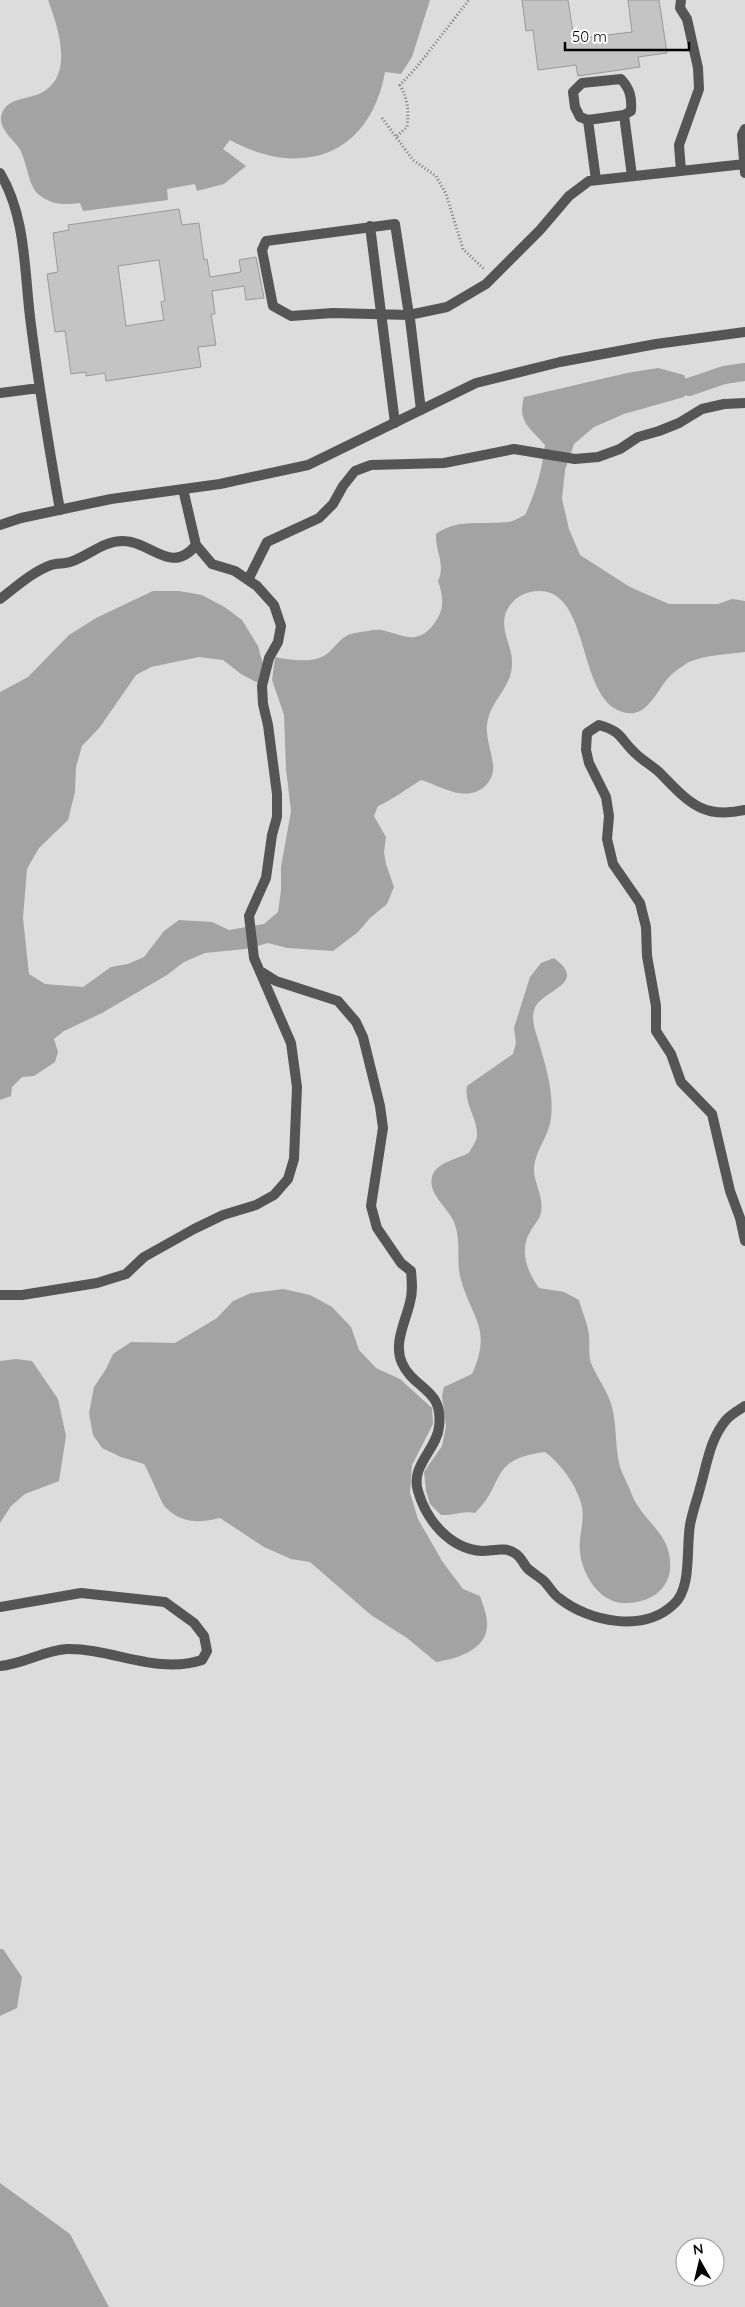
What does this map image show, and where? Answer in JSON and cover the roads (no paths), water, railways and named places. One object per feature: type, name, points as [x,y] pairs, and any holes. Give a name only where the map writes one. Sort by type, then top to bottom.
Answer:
[{"type":"street","points":[[681,0],[680,8],[686,19],[698,68],[699,89],[679,145],[682,171]]},
{"type":"street","points":[[621,78],[628,88],[632,99],[631,111],[624,115],[588,120],[580,117],[574,107],[573,92],[582,83],[621,78]]},
{"type":"street","points":[[624,115],[632,176]]},
{"type":"street","points":[[588,120],[596,180]]},
{"type":"street","points":[[421,410],[409,315],[395,224],[266,240],[262,250],[273,306],[291,316],[333,313],[409,315],[447,307],[486,284],[540,230],[569,196],[588,181],[682,171],[745,167],[742,135],[745,129]]},
{"type":"street","points":[[0,173],[15,204],[23,246],[28,310],[60,510]]},
{"type":"street","points":[[370,226],[395,423]]},
{"type":"street","points":[[0,525],[111,499],[220,484],[308,465],[476,383],[560,362],[656,344],[745,332]]},
{"type":"street","points":[[0,392],[39,388]]},
{"type":"street","points":[[248,580],[267,542],[319,518],[333,504],[355,471],[371,465],[462,460],[514,449],[575,459],[598,457],[612,452],[638,437],[659,432],[679,423],[702,409],[724,404],[745,403]]},
{"type":"street","points":[[0,1295],[22,1295],[97,1283],[126,1274],[144,1257],[194,1229],[223,1215],[256,1204],[274,1195],[288,1178],[294,1159],[297,1087],[291,1043],[253,951],[249,916],[266,878],[272,835],[277,817],[277,794],[268,725],[262,704],[262,686],[269,658],[278,642],[281,626],[274,605],[248,580],[235,570],[212,564],[196,545],[183,489]]},
{"type":"street","points":[[0,600],[25,579],[52,564],[70,562],[108,542],[125,541],[141,544],[158,554],[175,558],[187,555],[196,545]]},
{"type":"street","points":[[745,810],[720,814],[697,806],[679,794],[658,772],[634,752],[615,730],[599,725],[588,733],[586,750],[589,763],[606,797],[609,816],[607,839],[613,864],[640,903],[646,927],[647,956],[656,1006],[656,1031],[671,1054],[681,1082],[712,1114],[730,1191],[740,1218],[745,1241]]},
{"type":"street","points":[[260,971],[276,981],[338,1001],[356,1022],[363,1037],[380,1106],[383,1128],[374,1180],[372,1206],[377,1228],[401,1263],[411,1271],[411,1302],[399,1344],[402,1362],[412,1376],[437,1401],[439,1427],[418,1472],[417,1489],[424,1508],[449,1539],[483,1551],[499,1548],[516,1554],[559,1598],[602,1620],[622,1622],[660,1614],[675,1603],[685,1586],[690,1525],[712,1444],[727,1418],[745,1406]]},
{"type":"street","points":[[0,1606],[81,1592],[165,1602],[194,1623],[204,1636],[207,1651],[202,1660],[180,1666],[132,1661],[93,1652],[65,1649],[19,1664],[0,1666]]},
{"type":"waterway","points":[[689,387],[724,375],[745,372]]}]
